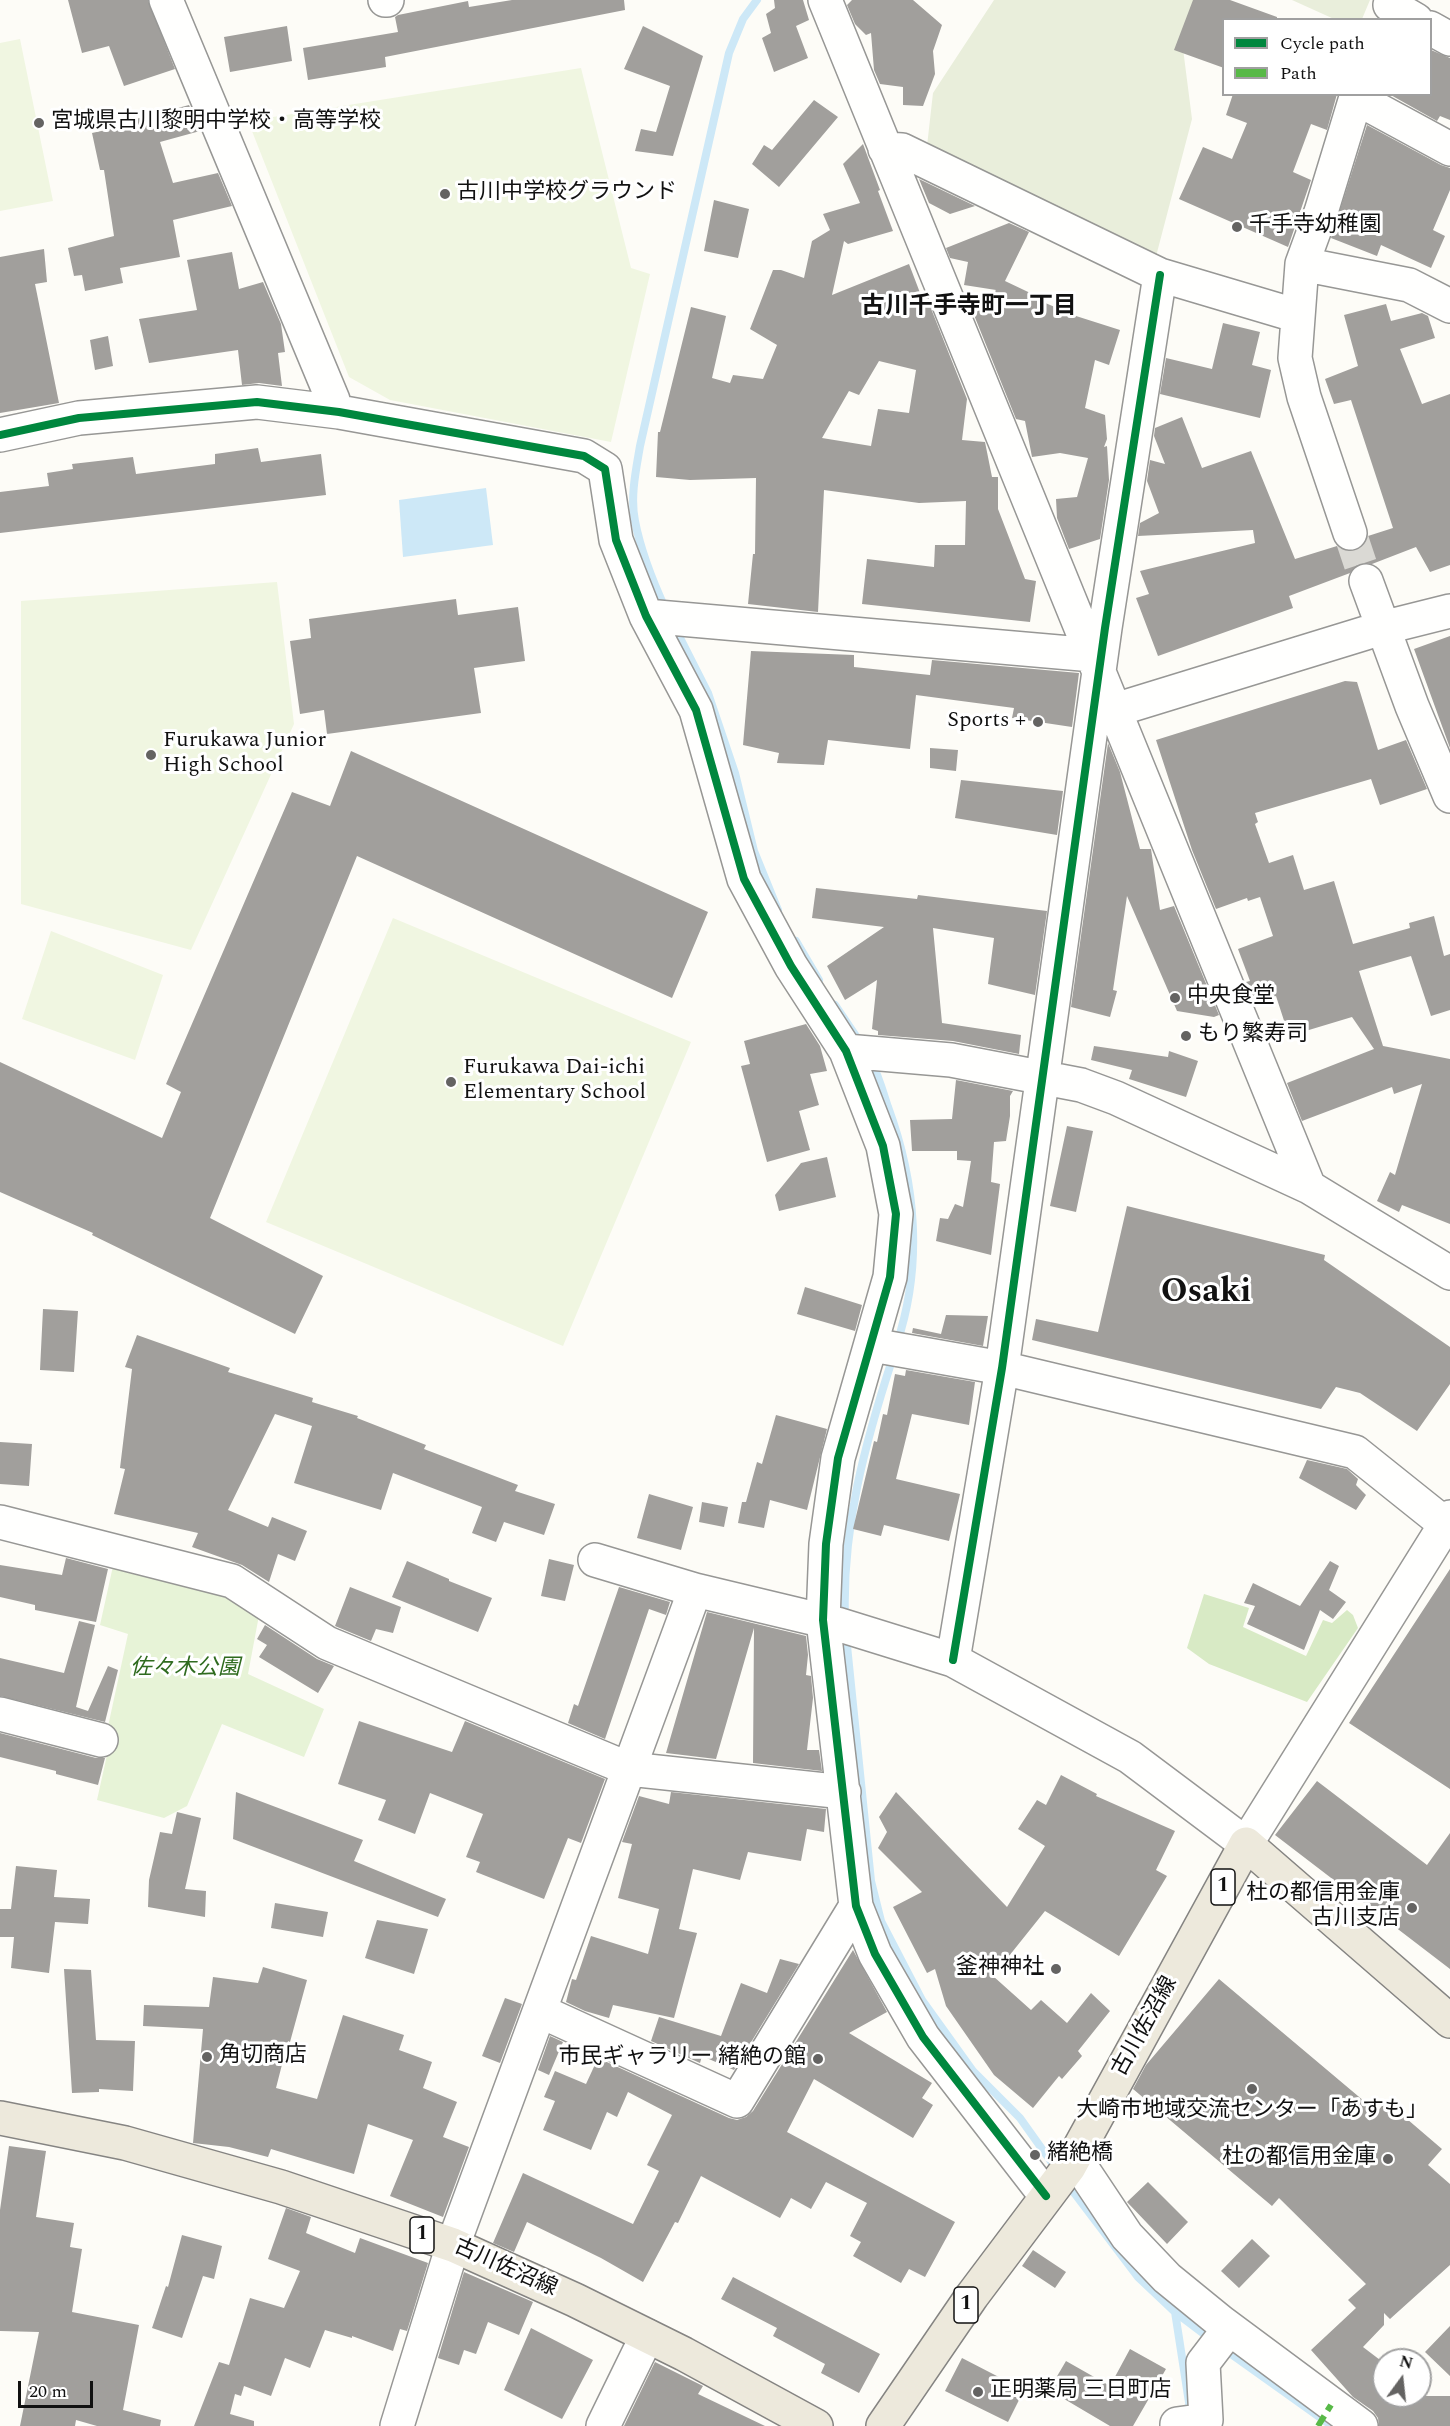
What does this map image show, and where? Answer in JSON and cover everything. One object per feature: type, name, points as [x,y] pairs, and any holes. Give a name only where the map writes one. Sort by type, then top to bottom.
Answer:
[{"type":"main road","name":"1","points":[[1246,1844],[1450,2021]]},
{"type":"main road","name":"古川佐沼線","points":[[884,2426],[972,2295],[1061,2177],[1246,1844]]},
{"type":"main road","name":"古川佐沼線","points":[[0,2118],[125,2142],[281,2187],[453,2245],[575,2300],[816,2426]]},
{"type":"street","points":[[166,0],[333,400]]},
{"type":"street","points":[[825,0],[1309,1187]]},
{"type":"street","points":[[1432,29],[1450,39]]},
{"type":"street","points":[[1350,533],[1304,397],[1295,358],[1302,264],[1321,212],[1356,96],[1450,149]]},
{"type":"street","points":[[885,149],[902,150],[1160,275],[1298,316]]},
{"type":"street","points":[[1302,264],[1408,285],[1450,306]]},
{"type":"street","points":[[953,1659],[1002,1368],[1096,663],[1160,275]]},
{"type":"street","points":[[0,435],[79,418],[257,402],[339,412],[584,456],[605,469],[616,540],[664,617],[696,710],[744,879],[791,966],[860,1051],[883,1146],[896,1214],[890,1277],[889,1348],[838,1458],[826,1544],[838,1624],[844,1792],[856,1906],[875,1954],[923,2037],[1061,2177],[1127,2236],[1167,2278],[1220,2341],[1360,2426]]},
{"type":"street","points":[[1366,581],[1382,628],[1450,796]]},
{"type":"street","points":[[1115,710],[1382,628],[1450,611]]},
{"type":"street","points":[[664,617],[1096,663]]},
{"type":"street","points":[[860,1051],[951,1060],[1041,1076],[1081,1085],[1116,1098],[1309,1187],[1450,1273]]},
{"type":"street","points":[[595,1560],[695,1590],[838,1624],[953,1659],[1130,1757],[1246,1844],[1448,1523],[1354,1452],[1002,1368],[889,1348]]},
{"type":"street","points":[[0,1522],[232,1581],[327,1643],[629,1769],[844,1792]]},
{"type":"street","points":[[397,2426],[453,2245],[695,1590]]},
{"type":"street","points":[[0,1714],[101,1740]]},
{"type":"street","points":[[540,2011],[737,2101],[856,1906]]},
{"type":"street","points":[[603,2426],[647,2336]]},
{"type":"street","points":[[1187,2423],[1206,2420],[1203,2362],[1220,2341]]},
{"type":"green space","points":[[994,0],[1197,0],[1181,33],[1192,119],[1154,264],[927,146],[933,93]]},
{"type":"green space","points":[[1292,0],[1370,0],[1362,18],[1332,18]]},
{"type":"green space","points":[[20,39],[53,201],[0,211],[0,43]]},
{"type":"green space","name":"古川中学校グラウンド","points":[[581,68],[631,268],[650,274],[611,442],[390,400],[349,377],[248,121]]},
{"type":"green space","points":[[277,582],[294,724],[191,950],[21,904],[21,601]]},
{"type":"green space","points":[[393,918],[691,1042],[563,1346],[266,1222]]},
{"type":"green space","points":[[51,931],[163,975],[135,1060],[22,1019]]},
{"type":"green space","name":"佐々木公園","points":[[115,1557],[230,1588],[260,1610],[248,1674],[324,1709],[304,1757],[222,1724],[187,1806],[164,1818],[97,1800],[109,1746],[104,1745],[128,1634],[100,1625]]},
{"type":"green space","points":[[1204,1594],[1249,1608],[1243,1627],[1306,1656],[1323,1620],[1332,1623],[1347,1610],[1353,1615],[1358,1628],[1307,1702],[1209,1664],[1187,1648]]},
{"type":"water","points":[[486,488],[493,545],[403,557],[399,500]]},
{"type":"building","points":[[68,0],[148,0],[175,69],[124,86],[109,46],[82,53]]},
{"type":"building","points":[[512,0],[624,0],[625,10],[385,57],[386,67],[308,80],[303,48],[398,32],[395,17],[398,15],[468,1],[469,7]]},
{"type":"building","points":[[774,0],[803,0],[809,20],[796,26],[808,58],[774,72],[762,38],[771,33],[766,14],[775,8]]},
{"type":"building","points":[[852,0],[913,0],[942,25],[933,51],[935,74],[923,106],[903,105],[903,87],[880,84],[874,70],[871,33],[866,35],[855,24],[847,5]]},
{"type":"building","points":[[1193,0],[1230,0],[1277,17],[1222,18],[1222,67],[1174,50]]},
{"type":"building","points":[[287,26],[292,61],[230,72],[224,37]]},
{"type":"building","points":[[643,26],[703,56],[673,156],[635,151],[641,129],[656,132],[670,86],[624,69]]},
{"type":"building","points":[[1432,50],[1450,58],[1450,120],[1440,116],[1437,121],[1393,96],[1432,96]]},
{"type":"building","points":[[1232,96],[1336,96],[1327,130],[1311,124],[1293,172],[1311,180],[1288,247],[1179,199],[1203,147],[1232,159],[1247,123],[1226,115]]},
{"type":"building","points":[[814,100],[838,117],[779,187],[752,164],[764,145],[772,150]]},
{"type":"building","points":[[189,105],[200,131],[160,142],[173,183],[218,173],[232,206],[173,220],[180,257],[120,268],[123,283],[85,291],[82,275],[74,276],[68,248],[114,236],[104,170],[100,170],[92,133],[138,123],[136,119]]},
{"type":"building","points":[[1367,125],[1450,168],[1450,190],[1433,230],[1445,236],[1431,268],[1381,245],[1377,256],[1331,238]]},
{"type":"building","points":[[863,144],[893,231],[848,244],[844,241],[832,295],[909,264],[922,298],[926,296],[967,399],[962,440],[985,442],[992,477],[998,477],[998,509],[1025,579],[1036,581],[1030,622],[862,604],[867,559],[934,567],[935,545],[965,545],[966,501],[919,503],[824,490],[818,612],[748,604],[753,554],[755,554],[756,478],[690,480],[656,477],[658,432],[660,432],[691,307],[726,316],[712,378],[730,383],[733,375],[763,379],[777,345],[750,329],[773,270],[781,270],[804,278],[812,241],[830,230],[823,214],[860,203],[843,164]],"holes":[[[879,361],[916,370],[909,413],[878,409],[871,446],[822,438],[849,391],[859,395]]]},
{"type":"building","points":[[919,179],[975,206],[950,214],[929,203]]},
{"type":"building","points":[[714,200],[749,209],[738,258],[704,251]]},
{"type":"building","points":[[1009,223],[1029,232],[1005,281],[1045,300],[1043,302],[1076,316],[1120,330],[1109,365],[1095,360],[1085,408],[1105,415],[1107,439],[1104,447],[1107,446],[1109,480],[1100,539],[1069,549],[1057,518],[1056,499],[1077,497],[1088,458],[1060,453],[1032,457],[1025,421],[1016,419],[974,315],[996,290],[964,285],[968,262],[950,258],[946,248]]},
{"type":"building","points":[[44,249],[47,282],[35,284],[59,403],[0,413],[0,257]]},
{"type":"building","points":[[232,252],[239,289],[263,282],[281,324],[285,352],[278,353],[282,386],[259,383],[242,385],[238,350],[149,363],[139,319],[197,310],[187,260]]},
{"type":"building","points":[[1386,304],[1391,321],[1422,313],[1428,316],[1435,338],[1400,349],[1422,404],[1450,394],[1450,565],[1430,572],[1416,547],[1372,564],[1360,563],[1350,573],[1289,596],[1293,608],[1158,656],[1136,598],[1149,594],[1140,571],[1255,543],[1253,530],[1138,536],[1140,523],[1159,513],[1147,481],[1150,460],[1165,464],[1154,436],[1155,428],[1182,417],[1202,468],[1251,451],[1295,559],[1337,546],[1346,551],[1355,551],[1364,545],[1368,536],[1393,528],[1351,400],[1334,404],[1325,379],[1358,366],[1344,315]]},
{"type":"building","points":[[1223,323],[1260,332],[1252,365],[1271,370],[1260,418],[1160,394],[1166,358],[1212,369]]},
{"type":"building","points":[[108,336],[113,366],[95,370],[90,340]]},
{"type":"building","points":[[258,448],[261,462],[321,454],[326,495],[0,533],[0,492],[49,486],[47,473],[73,469],[72,464],[133,457],[136,474],[215,464],[215,454]]},
{"type":"building","points":[[456,599],[458,615],[518,607],[525,661],[474,668],[481,713],[327,734],[324,710],[300,714],[290,641],[311,638],[309,619]]},
{"type":"building","points":[[1450,636],[1450,748],[1414,649]]},
{"type":"building","points":[[751,651],[854,655],[854,667],[930,675],[932,660],[1079,673],[1072,727],[1012,718],[1014,708],[916,695],[910,749],[828,740],[824,765],[777,763],[779,753],[743,745]]},
{"type":"building","points":[[1345,681],[1357,682],[1378,750],[1406,740],[1427,789],[1380,805],[1371,779],[1255,813],[1258,822],[1255,824],[1269,863],[1293,855],[1304,890],[1334,881],[1353,944],[1410,928],[1409,923],[1434,916],[1444,956],[1450,954],[1450,1010],[1431,1016],[1411,956],[1359,971],[1383,1046],[1450,1059],[1450,1224],[1402,1205],[1399,1212],[1377,1201],[1390,1172],[1395,1175],[1422,1084],[1394,1094],[1392,1087],[1302,1121],[1287,1083],[1374,1049],[1352,1017],[1289,1036],[1276,996],[1254,1003],[1246,982],[1250,981],[1238,949],[1273,936],[1260,897],[1248,901],[1247,898],[1216,909],[1192,850],[1156,740]]},
{"type":"building","points":[[1108,743],[1120,772],[1140,849],[1151,849],[1160,910],[1174,906],[1219,1015],[1214,1017],[1177,1011],[1127,896],[1113,990],[1117,991],[1110,1017],[1071,1007]]},
{"type":"building","points":[[930,748],[958,750],[956,771],[930,768]]},
{"type":"building","points":[[351,751],[708,912],[672,998],[357,856],[210,1218],[323,1276],[295,1334],[92,1235],[93,1233],[0,1192],[0,1062],[162,1138],[181,1092],[166,1084],[292,792],[330,806]]},
{"type":"building","points":[[961,780],[1063,791],[1057,835],[955,818]]},
{"type":"building","points":[[816,888],[917,899],[918,895],[1047,911],[1035,995],[988,984],[994,938],[933,928],[942,1023],[1021,1035],[1019,1054],[953,1041],[878,1035],[878,1031],[872,1029],[877,980],[845,1000],[827,966],[884,927],[812,918]]},
{"type":"building","points":[[806,1024],[820,1046],[827,1071],[810,1074],[819,1105],[799,1111],[810,1150],[767,1162],[741,1066],[750,1064],[744,1041]]},
{"type":"building","points":[[1094,1046],[1168,1057],[1169,1051],[1198,1061],[1186,1097],[1129,1079],[1132,1070],[1091,1060]]},
{"type":"building","points":[[956,1080],[1013,1091],[1010,1096],[1006,1141],[994,1142],[991,1182],[1000,1184],[991,1255],[936,1241],[940,1218],[948,1219],[955,1204],[963,1207],[971,1161],[957,1160],[957,1151],[912,1151],[910,1120],[952,1119]]},
{"type":"building","points":[[1067,1126],[1093,1131],[1076,1212],[1050,1206]]},
{"type":"building","points":[[827,1157],[836,1197],[779,1211],[775,1195],[801,1163]]},
{"type":"building","points":[[1127,1206],[1325,1255],[1324,1260],[1450,1347],[1450,1384],[1417,1431],[1360,1393],[1336,1387],[1321,1409],[1032,1340],[1036,1319],[1098,1332]]},
{"type":"building","points":[[805,1287],[862,1305],[855,1331],[797,1314]]},
{"type":"building","points":[[43,1309],[78,1311],[74,1372],[40,1370]]},
{"type":"building","points":[[946,1315],[988,1316],[983,1346],[912,1333],[913,1328],[941,1334]]},
{"type":"building","points":[[137,1335],[230,1368],[228,1372],[313,1398],[312,1402],[358,1416],[357,1418],[426,1445],[424,1449],[518,1485],[515,1491],[555,1504],[544,1535],[504,1522],[496,1542],[472,1533],[482,1507],[393,1473],[381,1510],[294,1483],[312,1426],[275,1414],[228,1510],[268,1527],[272,1517],[307,1531],[295,1561],[278,1554],[269,1582],[242,1565],[192,1547],[198,1533],[114,1514],[125,1469],[120,1468],[132,1369],[125,1367]]},
{"type":"building","points":[[906,1370],[975,1382],[969,1425],[912,1414],[896,1479],[960,1494],[949,1541],[884,1525],[881,1536],[853,1529],[874,1441],[877,1442],[883,1414],[887,1415],[895,1374],[905,1376]]},
{"type":"building","points":[[776,1415],[827,1429],[807,1510],[770,1500],[764,1528],[738,1523],[742,1502],[746,1502],[757,1462],[762,1464]]},
{"type":"building","points":[[0,1442],[32,1444],[29,1486],[0,1484]]},
{"type":"building","points":[[1307,1460],[1347,1469],[1358,1479],[1356,1485],[1366,1495],[1356,1510],[1299,1478]]},
{"type":"building","points":[[649,1494],[693,1507],[681,1550],[637,1538]]},
{"type":"building","points":[[702,1502],[728,1507],[724,1527],[699,1522]]},
{"type":"building","points":[[66,1558],[108,1569],[96,1622],[35,1610],[35,1605],[0,1597],[0,1565],[62,1575]]},
{"type":"building","points":[[549,1559],[574,1565],[565,1601],[541,1596]]},
{"type":"building","points":[[407,1561],[492,1598],[478,1632],[392,1597]]},
{"type":"building","points":[[1330,1561],[1339,1566],[1329,1590],[1346,1602],[1333,1619],[1320,1610],[1304,1650],[1247,1624],[1255,1606],[1244,1603],[1253,1583],[1300,1606]]},
{"type":"building","points":[[1450,1569],[1450,1789],[1349,1723]]},
{"type":"building","points":[[350,1587],[401,1607],[393,1633],[376,1629],[371,1641],[335,1626]]},
{"type":"building","points":[[619,1587],[670,1602],[666,1615],[649,1609],[605,1739],[568,1723],[574,1704],[578,1706]]},
{"type":"building","points":[[707,1612],[806,1636],[808,1655],[806,1675],[811,1676],[813,1698],[807,1750],[819,1750],[822,1771],[753,1763],[754,1628],[716,1759],[666,1753]]},
{"type":"building","points":[[79,1621],[95,1625],[76,1707],[88,1711],[108,1666],[118,1670],[105,1722],[0,1696],[0,1658],[64,1673]]},
{"type":"building","points":[[265,1625],[317,1659],[334,1666],[318,1693],[259,1657],[267,1645],[257,1639]]},
{"type":"building","points":[[359,1721],[452,1752],[465,1721],[605,1779],[581,1843],[568,1838],[544,1899],[476,1872],[480,1862],[466,1857],[483,1814],[430,1793],[415,1834],[378,1820],[386,1800],[338,1784]]},
{"type":"building","points":[[0,1733],[96,1758],[105,1758],[98,1785],[56,1774],[56,1771],[0,1757]]},
{"type":"building","points":[[1061,1775],[1097,1794],[1096,1796],[1175,1831],[1156,1870],[1167,1876],[1119,1956],[1045,1911],[993,1976],[1031,2010],[1041,2000],[1067,2023],[1091,1993],[1110,2011],[1078,2051],[1082,2056],[1062,2079],[1059,2076],[1033,2108],[994,2075],[946,2006],[935,1969],[927,1973],[893,1907],[922,1892],[878,1848],[887,1832],[879,1817],[896,1792],[1007,1907],[1045,1846],[1018,1829],[1037,1800],[1046,1805]]},
{"type":"building","points":[[1317,1781],[1427,1865],[1450,1833],[1450,1969],[1275,1835]]},
{"type":"building","points":[[236,1792],[363,1840],[354,1861],[446,1899],[438,1917],[233,1839]]},
{"type":"building","points":[[671,1792],[826,1809],[824,1832],[807,1829],[801,1861],[748,1852],[740,1880],[693,1869],[679,1929],[697,1933],[674,2018],[613,2005],[609,2018],[585,2011],[566,2002],[572,1979],[576,1980],[591,1936],[648,1954],[659,1909],[618,1898],[632,1844],[622,1842],[639,1796],[669,1804]]},
{"type":"building","points":[[177,1812],[201,1818],[185,1889],[206,1891],[205,1917],[148,1907],[149,1880],[160,1832],[172,1834]]},
{"type":"building","points":[[16,1866],[57,1870],[54,1897],[90,1899],[88,1924],[55,1922],[49,1973],[11,1968],[14,1937],[0,1937],[0,1909],[11,1909]]},
{"type":"building","points":[[275,1903],[328,1912],[323,1937],[271,1928]]},
{"type":"building","points":[[377,1920],[428,1929],[414,1974],[365,1958]]},
{"type":"building","points":[[853,1950],[887,2012],[849,2033],[932,2083],[922,2098],[933,2105],[913,2138],[814,2079],[787,2132],[955,2222],[925,2277],[909,2269],[901,2283],[853,2256],[861,2242],[850,2236],[867,2203],[826,2182],[811,2209],[791,2198],[780,2218],[701,2176],[678,2223],[675,2222],[643,2282],[601,2258],[527,2222],[514,2252],[493,2243],[523,2173],[633,2224],[659,2171],[647,2165],[672,2115],[628,2092],[617,2117],[607,2112],[591,2150],[543,2130],[555,2101],[544,2097],[555,2071],[586,2084],[598,2058],[729,2118],[737,2120],[746,2117],[753,2111]]},
{"type":"building","points":[[780,1959],[799,1964],[734,2070],[702,2056],[700,2063],[651,2041],[659,2017],[721,2036],[741,1983],[767,1993]]},
{"type":"building","points":[[263,1967],[307,1980],[276,2088],[317,2099],[343,2015],[404,2035],[399,2050],[432,2062],[423,2088],[457,2102],[443,2137],[469,2147],[443,2217],[390,2196],[413,2140],[368,2124],[354,2174],[271,2149],[268,2157],[229,2147],[193,2143],[203,2029],[143,2026],[144,2005],[209,2007],[213,1977],[258,1983]]},
{"type":"building","points":[[64,1969],[91,1970],[96,2040],[135,2041],[133,2091],[99,2089],[99,2092],[72,2093]]},
{"type":"building","points":[[1219,1979],[1377,2112],[1386,2101],[1442,2149],[1428,2165],[1450,2184],[1450,2265],[1390,2319],[1384,2313],[1384,2325],[1363,2347],[1372,2354],[1372,2408],[1432,2408],[1432,2396],[1450,2396],[1450,2426],[1379,2426],[1378,2418],[1373,2411],[1353,2397],[1311,2350],[1356,2308],[1348,2300],[1366,2284],[1279,2198],[1272,2206],[1133,2089],[1146,2065]]},
{"type":"building","points":[[505,1998],[522,2004],[500,2063],[482,2056]]},
{"type":"building","points":[[550,2036],[563,2042],[549,2075],[538,2070]]},
{"type":"building","points":[[9,2146],[46,2151],[36,2217],[74,2223],[70,2247],[82,2249],[72,2312],[139,2325],[123,2410],[161,2420],[160,2426],[97,2426],[76,2420],[75,2426],[20,2426],[39,2332],[0,2331],[0,2210]]},
{"type":"building","points":[[1148,2182],[1188,2222],[1167,2244],[1127,2202]]},
{"type":"building","points":[[286,2208],[311,2217],[306,2233],[355,2253],[360,2238],[428,2263],[407,2331],[400,2329],[393,2351],[352,2336],[352,2338],[325,2330],[310,2368],[285,2358],[271,2396],[244,2386],[241,2396],[235,2394],[230,2414],[254,2421],[254,2426],[194,2426],[219,2362],[229,2365],[250,2298],[284,2308],[300,2271],[268,2259]]},
{"type":"building","points":[[182,2235],[222,2246],[214,2279],[203,2276],[182,2338],[152,2328],[166,2286],[168,2287]]},
{"type":"building","points":[[1252,2239],[1270,2256],[1239,2288],[1221,2271]]},
{"type":"building","points":[[1033,2250],[1066,2272],[1055,2288],[1022,2266]]},
{"type":"building","points":[[464,2272],[533,2302],[519,2335],[488,2322],[476,2354],[464,2350],[459,2365],[438,2358]]},
{"type":"building","points":[[733,2277],[880,2354],[859,2393],[821,2373],[825,2364],[773,2336],[777,2328],[721,2299]]},
{"type":"building","points":[[1450,2326],[1450,2376],[1432,2359],[1432,2348],[1429,2348]]},
{"type":"building","points":[[531,2328],[593,2360],[562,2419],[504,2390]]},
{"type":"building","points":[[1130,2349],[1166,2369],[1133,2426],[1110,2426],[1049,2390],[1066,2361],[1110,2386]]},
{"type":"building","points":[[962,2358],[1024,2390],[1008,2422],[945,2391]]},
{"type":"building","points":[[655,2362],[703,2386],[698,2394],[765,2426],[624,2426]]},
{"type":"waterway","points":[[666,610],[648,567],[638,533],[633,503],[635,474],[729,53],[743,19],[757,0]]},
{"type":"waterway","points":[[674,626],[708,693],[735,773],[754,851],[778,910]]},
{"type":"waterway","points":[[796,941],[819,980]]},
{"type":"waterway","points":[[835,1005],[862,1045]]},
{"type":"waterway","points":[[872,1063],[905,1165],[913,1224],[910,1284],[897,1343]]},
{"type":"waterway","points":[[845,1618],[845,1584],[851,1518],[873,1421],[893,1357]]},
{"type":"waterway","points":[[846,1636],[871,1881],[881,1921],[922,2000],[973,2071],[1020,2118],[1057,2170]]},
{"type":"waterway","points":[[1066,2182],[1138,2277],[1175,2312],[1212,2340]]},
{"type":"waterway","points":[[1175,2312],[1190,2409]]},
{"type":"waterway","points":[[1224,2349],[1332,2426]]},
{"type":"tunnel","points":[[1350,533],[1366,581]]},
{"type":"marked path","points":[[1318,2426],[1331,2405]]},
{"type":"cycle path","points":[[953,1660],[1002,1368],[1105,628],[1160,275]]},
{"type":"cycle path","points":[[0,435],[79,418],[257,402],[339,412],[584,456],[605,469],[616,540],[646,616],[696,710],[744,879],[791,966],[846,1051],[883,1146],[896,1214],[890,1277],[838,1458],[826,1544],[823,1620],[856,1906],[875,1954],[923,2037],[1046,2196]]},
{"type":"place","name":"宮城県古川黎明中学校・高等学校","points":[[39,123]]},
{"type":"place","name":"古川中学校グラウンド","points":[[445,194]]},
{"type":"place","name":"千手寺幼稚園","points":[[1237,227]]},
{"type":"place","name":"Sports +","points":[[1038,722]]},
{"type":"place","name":"Furukawa Junior High School","points":[[151,755]]},
{"type":"place","name":"中央食堂","points":[[1175,998]]},
{"type":"place","name":"もり繁寿司","points":[[1186,1036]]},
{"type":"place","name":"Furukawa Dai-ichi Elementary School","points":[[451,1082]]},
{"type":"place","name":"杜の都信用金庫 古川支店","points":[[1412,1908]]},
{"type":"place","name":"釜神神社","points":[[1056,1969]]},
{"type":"place","name":"角切商店","points":[[207,2057]]},
{"type":"place","name":"市民ギャラリー 緒絶の館","points":[[818,2059]]},
{"type":"place","name":"大崎市地域交流センター「あすも」","points":[[1252,2089]]},
{"type":"place","name":"緒絶橋","points":[[1035,2155]]},
{"type":"place","name":"杜の都信用金庫","points":[[1388,2159]]},
{"type":"place","name":"正明薬局 三日町店","points":[[978,2392]]},
{"type":"district","name":"古川千手寺町一丁目","points":[[969,308]]},
{"type":"district","name":"Osaki","points":[[1206,1294]]}]
